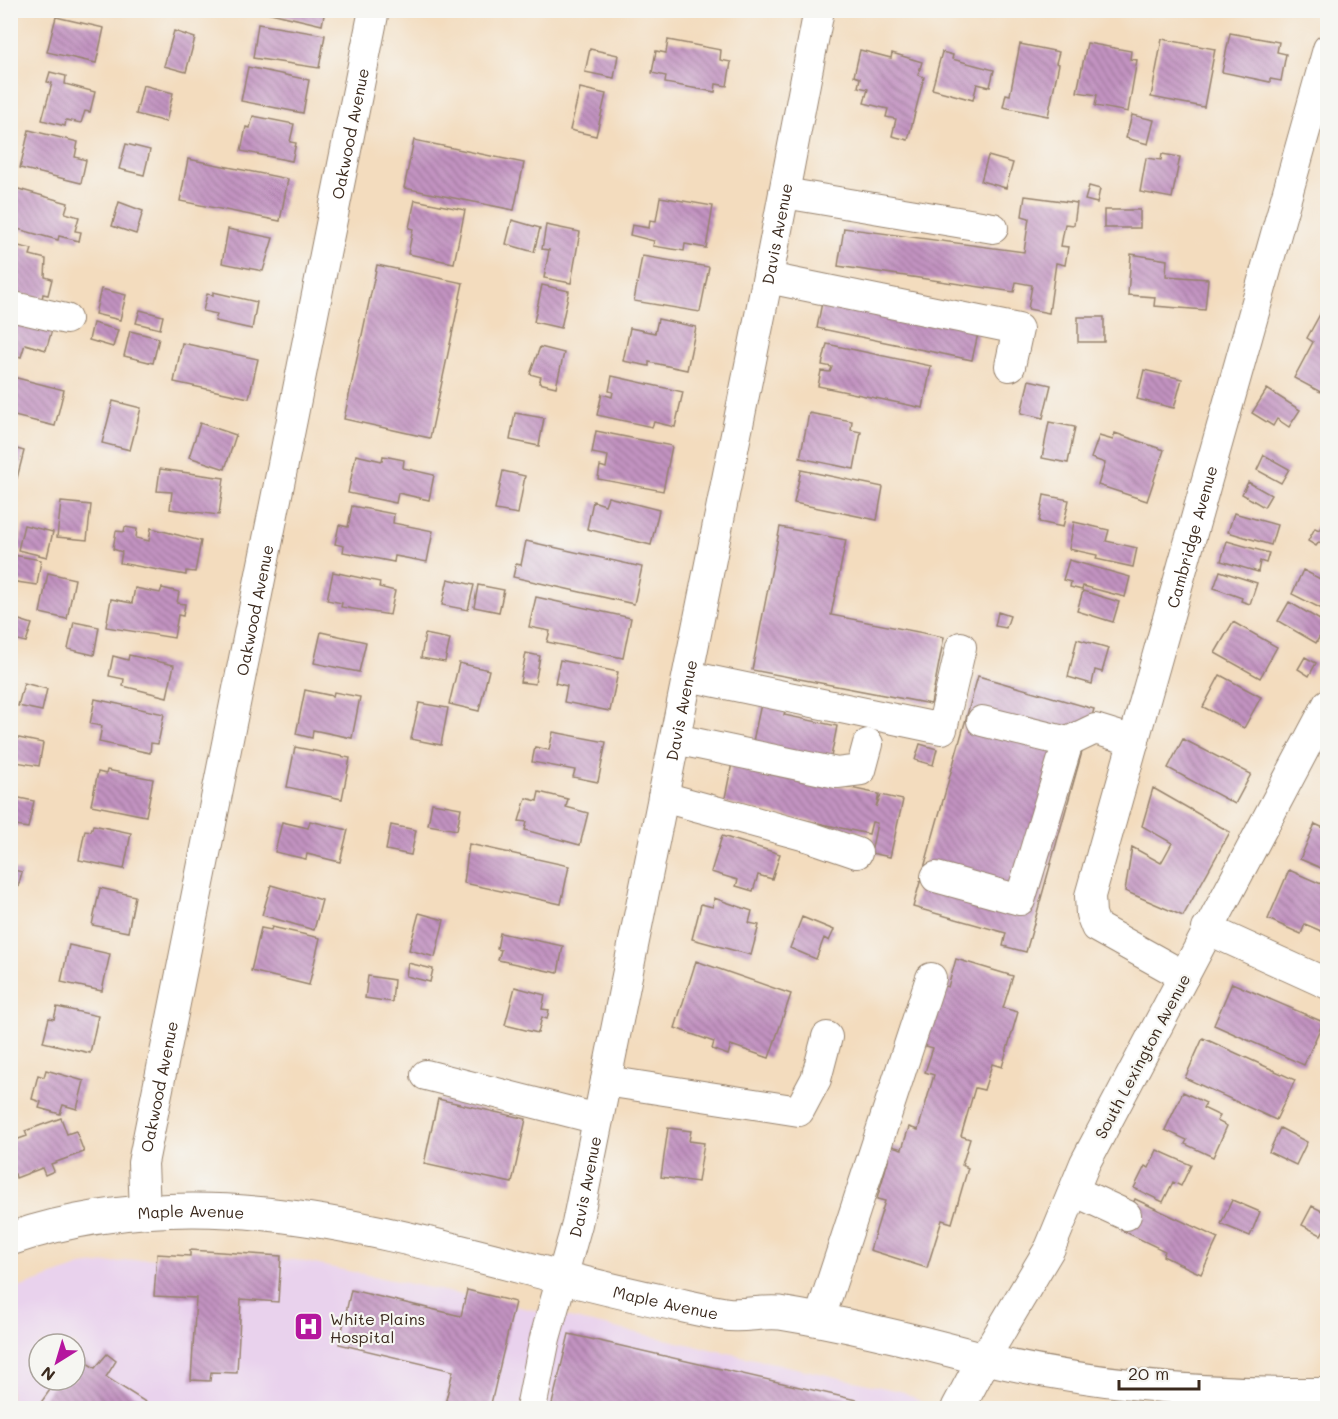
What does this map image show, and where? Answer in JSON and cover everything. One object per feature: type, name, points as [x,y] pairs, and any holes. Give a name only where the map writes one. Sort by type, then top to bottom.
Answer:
[{"type":"main road","name":"Maple Avenue","points":[[10,1239],[87,1218],[145,1211],[230,1210],[315,1218],[604,1289],[726,1314],[764,1312],[819,1321],[984,1359]]},
{"type":"main road","name":"South Lexington Avenue","points":[[958,1408],[984,1359]]},
{"type":"street","name":"Oakwood Avenue","points":[[145,1211],[143,1163],[374,10]]},
{"type":"street","name":"Davis Avenue","points":[[531,1408],[545,1338],[577,1224],[768,278],[819,10]]},
{"type":"street","name":"Cambridge Avenue","points":[[1184,976],[1096,927],[1091,914],[1090,896],[1328,49]]},
{"type":"street","points":[[784,193],[993,228]]},
{"type":"street","points":[[768,278],[1018,329],[1010,366]]},
{"type":"street","points":[[10,306],[66,319]]},
{"type":"street","points":[[688,676],[942,729],[961,647]]},
{"type":"street","name":"South Lexington Avenue","points":[[984,1359],[1050,1248],[1085,1163],[1328,704]]},
{"type":"street","points":[[982,721],[1068,742],[1095,729],[1134,741]]},
{"type":"street","points":[[675,739],[837,773],[861,770],[868,744]]},
{"type":"street","points":[[936,877],[1020,900],[1068,742]]},
{"type":"street","points":[[663,797],[810,837],[857,853]]},
{"type":"street","points":[[1207,929],[1328,984]]},
{"type":"street","points":[[819,1321],[931,978]]},
{"type":"street","points":[[606,1081],[799,1111],[816,1079],[827,1037]]},
{"type":"street","points":[[426,1075],[598,1119]]},
{"type":"street","points":[[1074,1191],[1126,1215]]},
{"type":"street","name":"Maple Avenue","points":[[984,1359],[1027,1370],[1109,1381],[1173,1387],[1328,1393]]},
{"type":"shaded area","name":"White Plains Hospital","points":[[199,1253],[296,1260],[904,1392],[920,1401],[924,1408],[11,1408],[10,1291],[81,1266]]},
{"type":"building","points":[[258,10],[325,10],[322,25]]},
{"type":"building","points":[[56,17],[104,28],[96,63],[47,52]]},
{"type":"building","points":[[258,24],[325,35],[319,68],[253,58]]},
{"type":"building","points":[[174,31],[195,38],[186,72],[164,66]]},
{"type":"building","points":[[1230,33],[1279,42],[1277,52],[1286,54],[1281,81],[1270,79],[1270,82],[1222,72]]},
{"type":"building","points":[[1162,39],[1215,49],[1204,107],[1151,97]]},
{"type":"building","points":[[668,40],[721,50],[720,60],[731,62],[727,86],[716,84],[715,92],[665,83],[666,76],[652,73],[656,51],[666,53]]},
{"type":"building","points":[[1087,43],[1131,51],[1130,59],[1137,60],[1128,112],[1095,106],[1097,95],[1077,92]]},
{"type":"building","points":[[1020,44],[1059,52],[1056,63],[1059,64],[1048,116],[1003,107],[1006,94],[1010,95]]},
{"type":"building","points":[[590,49],[618,55],[614,78],[585,72]]},
{"type":"building","points":[[860,50],[891,58],[892,53],[922,62],[918,75],[924,77],[908,140],[892,136],[896,119],[886,117],[888,109],[864,103],[868,89],[858,87],[860,78],[854,76]]},
{"type":"building","points":[[942,52],[953,55],[952,59],[994,70],[990,87],[977,84],[973,100],[932,89]]},
{"type":"building","points":[[248,67],[309,80],[303,113],[241,101]]},
{"type":"building","points":[[50,72],[66,76],[65,84],[95,92],[90,112],[85,111],[81,123],[66,120],[65,126],[42,120],[52,83],[47,82]]},
{"type":"building","points":[[143,85],[173,93],[166,122],[136,114]]},
{"type":"building","points":[[580,88],[606,94],[596,136],[570,130]]},
{"type":"building","points":[[1132,115],[1154,120],[1148,144],[1126,138]]},
{"type":"building","points":[[253,116],[294,124],[290,142],[296,143],[292,161],[241,151],[246,127],[250,128]]},
{"type":"building","points":[[29,130],[78,142],[75,157],[86,160],[81,183],[20,168]]},
{"type":"building","points":[[414,140],[524,163],[514,210],[404,188]]},
{"type":"building","points":[[126,144],[150,150],[144,175],[119,169]]},
{"type":"building","points":[[1162,154],[1180,157],[1172,198],[1140,192],[1146,158],[1161,160]]},
{"type":"building","points":[[988,156],[1013,163],[1006,188],[981,181]]},
{"type":"building","points":[[188,159],[288,179],[280,221],[180,201]]},
{"type":"building","points":[[1089,186],[1100,189],[1097,203],[1085,200]]},
{"type":"building","points":[[15,188],[68,203],[65,213],[79,217],[75,231],[81,232],[79,241],[59,236],[58,240],[10,227],[10,204]]},
{"type":"building","points":[[1025,196],[1077,203],[1074,225],[1065,224],[1061,246],[1068,247],[1065,265],[1056,263],[1049,313],[1028,309],[1032,285],[1016,282],[1014,292],[838,266],[844,228],[1024,252],[1029,218],[1022,216]]},
{"type":"building","points":[[660,197],[713,206],[706,248],[685,244],[684,251],[653,246],[654,241],[630,235],[632,225],[649,228],[650,220],[656,221]]},
{"type":"building","points":[[415,200],[465,210],[454,263],[408,254],[413,229],[409,228]]},
{"type":"building","points":[[119,202],[143,211],[136,234],[112,226]]},
{"type":"building","points":[[1104,210],[1140,210],[1140,228],[1104,228]]},
{"type":"building","points":[[512,220],[540,228],[534,252],[506,244]]},
{"type":"building","points":[[546,225],[580,232],[571,283],[544,278],[549,250],[542,249]]},
{"type":"building","points":[[228,229],[273,238],[263,271],[222,263]]},
{"type":"building","points":[[14,245],[32,249],[30,255],[46,259],[45,277],[52,279],[48,295],[43,294],[42,299],[10,292],[10,250],[13,251]]},
{"type":"building","points":[[1131,254],[1167,260],[1166,276],[1208,279],[1205,310],[1154,306],[1155,297],[1128,295]]},
{"type":"building","points":[[642,256],[709,267],[700,312],[634,301]]},
{"type":"building","points":[[377,265],[463,283],[430,438],[344,419]]},
{"type":"building","points":[[542,285],[569,291],[561,328],[534,322]]},
{"type":"building","points":[[101,289],[126,295],[120,320],[95,314]]},
{"type":"building","points":[[213,292],[257,302],[252,329],[215,321],[217,314],[203,311],[207,294],[213,295]]},
{"type":"building","points":[[824,292],[980,325],[972,360],[817,328]]},
{"type":"building","points":[[1324,307],[1328,309],[1328,396],[1294,378],[1313,342],[1307,338]]},
{"type":"building","points":[[140,310],[163,316],[160,329],[136,323]]},
{"type":"building","points":[[10,315],[52,330],[46,350],[25,344],[21,357],[10,354]]},
{"type":"building","points":[[1078,317],[1104,317],[1104,342],[1078,342]]},
{"type":"building","points":[[658,319],[696,327],[687,370],[649,362],[649,366],[623,361],[630,328],[655,333]]},
{"type":"building","points":[[93,323],[118,330],[113,347],[89,340]]},
{"type":"building","points":[[130,331],[159,338],[153,363],[124,356]]},
{"type":"building","points":[[182,343],[258,359],[249,398],[174,382]]},
{"type":"building","points":[[827,344],[931,366],[923,408],[818,386],[821,371],[830,372],[832,367],[822,365]]},
{"type":"building","points":[[540,347],[564,353],[556,387],[539,383],[541,377],[530,374]]},
{"type":"building","points":[[1144,370],[1182,379],[1174,408],[1137,399]]},
{"type":"building","points":[[612,376],[683,392],[675,427],[654,422],[652,427],[597,415],[602,394],[612,397],[613,392],[609,391]]},
{"type":"building","points":[[13,377],[64,390],[55,426],[10,415],[10,383]]},
{"type":"building","points":[[1029,380],[1051,385],[1043,418],[1021,413]]},
{"type":"building","points":[[1267,389],[1300,410],[1289,427],[1277,419],[1273,426],[1252,413]]},
{"type":"building","points":[[113,401],[141,408],[130,450],[102,443]]},
{"type":"building","points":[[515,413],[544,418],[539,446],[510,440]]},
{"type":"building","points":[[809,413],[852,421],[851,430],[861,432],[854,469],[800,458]]},
{"type":"building","points":[[1049,422],[1075,427],[1068,463],[1042,458]]},
{"type":"building","points":[[200,423],[236,435],[225,469],[189,457]]},
{"type":"building","points":[[596,431],[672,446],[663,491],[598,479],[600,466],[606,468],[608,456],[592,453]]},
{"type":"building","points":[[1115,433],[1164,450],[1147,501],[1098,485],[1105,463],[1091,458],[1099,436],[1113,440]]},
{"type":"building","points":[[10,447],[24,451],[17,478],[10,476]]},
{"type":"building","points":[[356,455],[382,461],[383,456],[404,460],[403,468],[434,475],[429,500],[398,493],[396,503],[348,493]]},
{"type":"building","points":[[1264,455],[1289,469],[1281,483],[1257,470]]},
{"type":"building","points":[[160,469],[224,478],[219,515],[170,509],[172,492],[157,491]]},
{"type":"building","points":[[801,470],[883,487],[877,520],[794,503]]},
{"type":"building","points":[[503,471],[525,476],[518,514],[495,510]]},
{"type":"building","points":[[1248,482],[1271,495],[1264,507],[1242,494]]},
{"type":"building","points":[[1044,495],[1069,500],[1063,527],[1039,522]]},
{"type":"building","points":[[608,497],[659,510],[651,545],[587,529],[593,501],[605,505]]},
{"type":"building","points":[[61,502],[91,505],[87,540],[57,537]]},
{"type":"building","points":[[352,506],[394,514],[393,523],[433,531],[427,562],[395,556],[394,562],[343,552],[344,546],[335,544],[339,525],[348,527]]},
{"type":"building","points":[[1234,513],[1277,525],[1271,545],[1228,532]]},
{"type":"building","points":[[1325,519],[1328,520],[1328,547],[1319,542],[1316,546],[1308,541],[1315,528],[1319,530]]},
{"type":"building","points":[[1074,522],[1109,530],[1106,541],[1137,548],[1133,567],[1096,559],[1097,555],[1069,549]]},
{"type":"building","points":[[24,525],[53,532],[47,557],[18,550]]},
{"type":"building","points":[[125,527],[137,529],[136,538],[149,541],[151,528],[201,541],[195,572],[186,571],[186,575],[120,563],[122,552],[113,549],[116,531],[124,532]]},
{"type":"building","points":[[780,527],[846,540],[831,615],[944,637],[931,704],[752,670]]},
{"type":"building","points":[[526,541],[642,567],[634,604],[513,577],[516,564],[521,565]]},
{"type":"building","points":[[1227,541],[1269,553],[1266,563],[1260,561],[1258,572],[1221,561]]},
{"type":"building","points":[[13,555],[41,560],[37,585],[10,581]]},
{"type":"building","points":[[1069,560],[1130,577],[1125,597],[1083,586],[1082,590],[1070,587],[1071,582],[1063,580]]},
{"type":"building","points":[[1303,570],[1328,583],[1328,612],[1292,594]]},
{"type":"building","points":[[1220,571],[1257,583],[1250,604],[1241,601],[1242,598],[1214,588]]},
{"type":"building","points":[[333,572],[380,582],[379,587],[395,591],[390,615],[341,607],[342,603],[327,600]]},
{"type":"building","points":[[48,573],[75,579],[67,619],[40,613]]},
{"type":"building","points":[[448,579],[474,585],[468,610],[442,605]]},
{"type":"building","points":[[478,585],[504,590],[499,612],[474,607]]},
{"type":"building","points":[[135,588],[160,593],[162,588],[179,592],[177,603],[185,604],[183,616],[178,615],[174,638],[106,627],[111,599],[132,603]]},
{"type":"building","points":[[1083,591],[1119,602],[1113,622],[1077,611]]},
{"type":"building","points":[[536,597],[631,618],[623,658],[547,642],[550,631],[529,627]]},
{"type":"building","points":[[1289,602],[1327,624],[1316,643],[1278,621]]},
{"type":"building","points":[[998,612],[1010,616],[1006,628],[995,626]]},
{"type":"building","points":[[10,617],[32,624],[26,642],[10,638]]},
{"type":"building","points":[[74,622],[99,627],[94,655],[68,649]]},
{"type":"building","points":[[1233,622],[1277,647],[1260,678],[1215,653]]},
{"type":"building","points":[[321,632],[366,642],[359,672],[314,663]]},
{"type":"building","points":[[425,634],[450,639],[445,662],[421,658]]},
{"type":"building","points":[[1077,639],[1109,648],[1102,672],[1095,670],[1092,684],[1068,677]]},
{"type":"building","points":[[526,653],[540,656],[535,684],[520,682]]},
{"type":"building","points":[[129,655],[174,665],[167,697],[123,686],[124,679],[109,676],[113,656],[128,660]]},
{"type":"building","points":[[1305,657],[1316,663],[1309,676],[1298,669]]},
{"type":"building","points":[[560,660],[618,672],[610,711],[564,702],[567,686],[555,683]]},
{"type":"building","points":[[459,663],[489,670],[479,711],[449,704]]},
{"type":"building","points":[[1220,675],[1261,697],[1244,728],[1203,707]]},
{"type":"building","points":[[978,676],[1094,709],[1026,952],[1003,946],[1006,933],[913,907]]},
{"type":"building","points":[[24,683],[47,689],[42,711],[18,706]]},
{"type":"building","points":[[305,690],[333,696],[334,692],[360,697],[352,738],[313,730],[312,738],[296,734]]},
{"type":"building","points":[[95,699],[164,714],[158,744],[151,743],[150,753],[99,742],[102,726],[90,724]]},
{"type":"building","points":[[762,699],[786,704],[784,715],[837,726],[830,762],[752,746]]},
{"type":"building","points":[[419,703],[448,708],[441,745],[411,739]]},
{"type":"building","points":[[553,732],[606,742],[598,782],[573,777],[575,770],[532,762],[535,747],[549,750]]},
{"type":"building","points":[[14,737],[43,743],[39,766],[10,761]]},
{"type":"building","points":[[1183,739],[1251,774],[1235,804],[1168,768]]},
{"type":"building","points":[[920,744],[937,749],[933,765],[915,760]]},
{"type":"building","points":[[295,747],[350,758],[342,799],[287,787]]},
{"type":"building","points":[[732,763],[879,794],[876,807],[881,795],[903,800],[890,857],[871,853],[877,823],[872,822],[869,834],[724,803]]},
{"type":"building","points":[[107,770],[153,779],[146,816],[91,805],[98,772],[106,774]]},
{"type":"building","points":[[1153,788],[1230,832],[1183,916],[1125,891],[1132,847],[1161,863],[1172,843],[1142,826]]},
{"type":"building","points":[[539,792],[568,799],[566,807],[588,813],[580,845],[525,830],[527,822],[519,821],[526,798],[537,801]]},
{"type":"building","points":[[10,796],[34,801],[28,828],[10,825]]},
{"type":"building","points":[[432,803],[461,808],[457,830],[428,825]]},
{"type":"building","points":[[310,821],[348,830],[340,862],[307,854],[306,859],[275,852],[282,822],[308,828]]},
{"type":"building","points":[[1315,824],[1328,830],[1328,871],[1300,859]]},
{"type":"building","points":[[93,825],[131,833],[124,869],[79,860],[85,830],[91,831]]},
{"type":"building","points":[[391,825],[416,830],[411,855],[386,850]]},
{"type":"building","points":[[722,836],[780,854],[772,879],[758,875],[753,891],[736,886],[738,880],[711,872]]},
{"type":"building","points":[[469,844],[569,866],[561,904],[464,883]]},
{"type":"building","points":[[10,869],[22,872],[18,887],[10,885]]},
{"type":"building","points":[[1289,870],[1328,887],[1328,934],[1305,924],[1301,934],[1268,919]]},
{"type":"building","points":[[271,885],[322,900],[314,930],[262,915]]},
{"type":"building","points":[[100,888],[135,896],[128,932],[92,925]]},
{"type":"building","points":[[714,898],[752,911],[749,923],[759,925],[751,955],[692,939],[701,904],[713,907]]},
{"type":"building","points":[[419,913],[444,920],[435,957],[409,950]]},
{"type":"building","points":[[802,917],[834,930],[829,941],[824,938],[816,959],[790,948]]},
{"type":"building","points":[[272,927],[320,938],[309,985],[251,971],[261,928],[271,930]]},
{"type":"building","points":[[500,933],[563,946],[558,973],[498,960],[501,950],[497,949]]},
{"type":"building","points":[[69,945],[110,954],[102,991],[61,982]]},
{"type":"building","points":[[956,959],[1013,976],[1003,1008],[1018,1012],[1002,1067],[992,1064],[984,1090],[975,1088],[961,1136],[970,1139],[962,1165],[968,1168],[952,1223],[942,1220],[927,1268],[870,1250],[885,1201],[877,1199],[892,1146],[902,1149],[909,1127],[918,1130],[934,1075],[925,1072],[933,1048],[923,1045],[942,985],[948,987]]},
{"type":"building","points":[[696,961],[791,994],[769,1058],[731,1045],[728,1055],[712,1049],[714,1042],[675,1028]]},
{"type":"building","points":[[408,963],[433,969],[430,982],[406,976]]},
{"type":"building","points":[[368,976],[394,980],[392,1002],[365,998]]},
{"type":"building","points":[[1232,983],[1323,1022],[1304,1065],[1214,1025]]},
{"type":"building","points":[[515,987],[545,995],[542,1009],[549,1010],[547,1019],[542,1017],[538,1033],[505,1025]]},
{"type":"building","points":[[57,1007],[98,1016],[90,1053],[43,1042],[49,1018],[54,1019]]},
{"type":"building","points":[[1203,1038],[1295,1080],[1276,1120],[1185,1078]]},
{"type":"building","points":[[46,1070],[84,1081],[77,1109],[63,1105],[60,1114],[39,1108],[41,1102],[32,1099],[38,1075],[44,1077]]},
{"type":"building","points":[[1183,1092],[1206,1103],[1203,1108],[1220,1116],[1217,1121],[1227,1126],[1213,1157],[1185,1144],[1187,1140],[1165,1130]]},
{"type":"building","points":[[438,1099],[526,1119],[512,1183],[424,1164]]},
{"type":"building","points":[[61,1118],[67,1134],[76,1131],[84,1152],[51,1164],[54,1171],[45,1175],[42,1168],[16,1178],[15,1174],[10,1176],[10,1142],[27,1136],[25,1131]]},
{"type":"building","points":[[668,1128],[691,1131],[689,1141],[704,1143],[698,1182],[661,1177]]},
{"type":"building","points":[[1280,1128],[1307,1142],[1296,1165],[1269,1152]]},
{"type":"building","points":[[1157,1150],[1191,1165],[1181,1186],[1173,1182],[1163,1202],[1134,1188],[1145,1166],[1149,1168]]},
{"type":"building","points":[[1328,1188],[1328,1201],[1322,1198]]},
{"type":"building","points":[[1135,1199],[1218,1238],[1201,1274],[1163,1256],[1165,1251],[1121,1230]]},
{"type":"building","points":[[1232,1200],[1260,1212],[1250,1236],[1221,1224]]},
{"type":"building","points":[[1312,1206],[1328,1214],[1328,1223],[1321,1235],[1302,1225]]},
{"type":"building","points":[[190,1250],[281,1256],[278,1302],[241,1299],[237,1373],[211,1372],[210,1381],[191,1380],[196,1298],[154,1296],[157,1254],[190,1256]]},
{"type":"building","points":[[351,1290],[461,1316],[467,1290],[515,1302],[490,1408],[463,1408],[445,1404],[453,1371],[339,1344]]},
{"type":"building","points":[[569,1334],[891,1408],[551,1408]]},
{"type":"building","points":[[107,1354],[116,1361],[106,1377],[155,1408],[37,1408],[48,1392],[87,1392],[87,1363],[95,1368]]},
{"type":"place","name":"White Plains Hospital","points":[[309,1327]]}]
